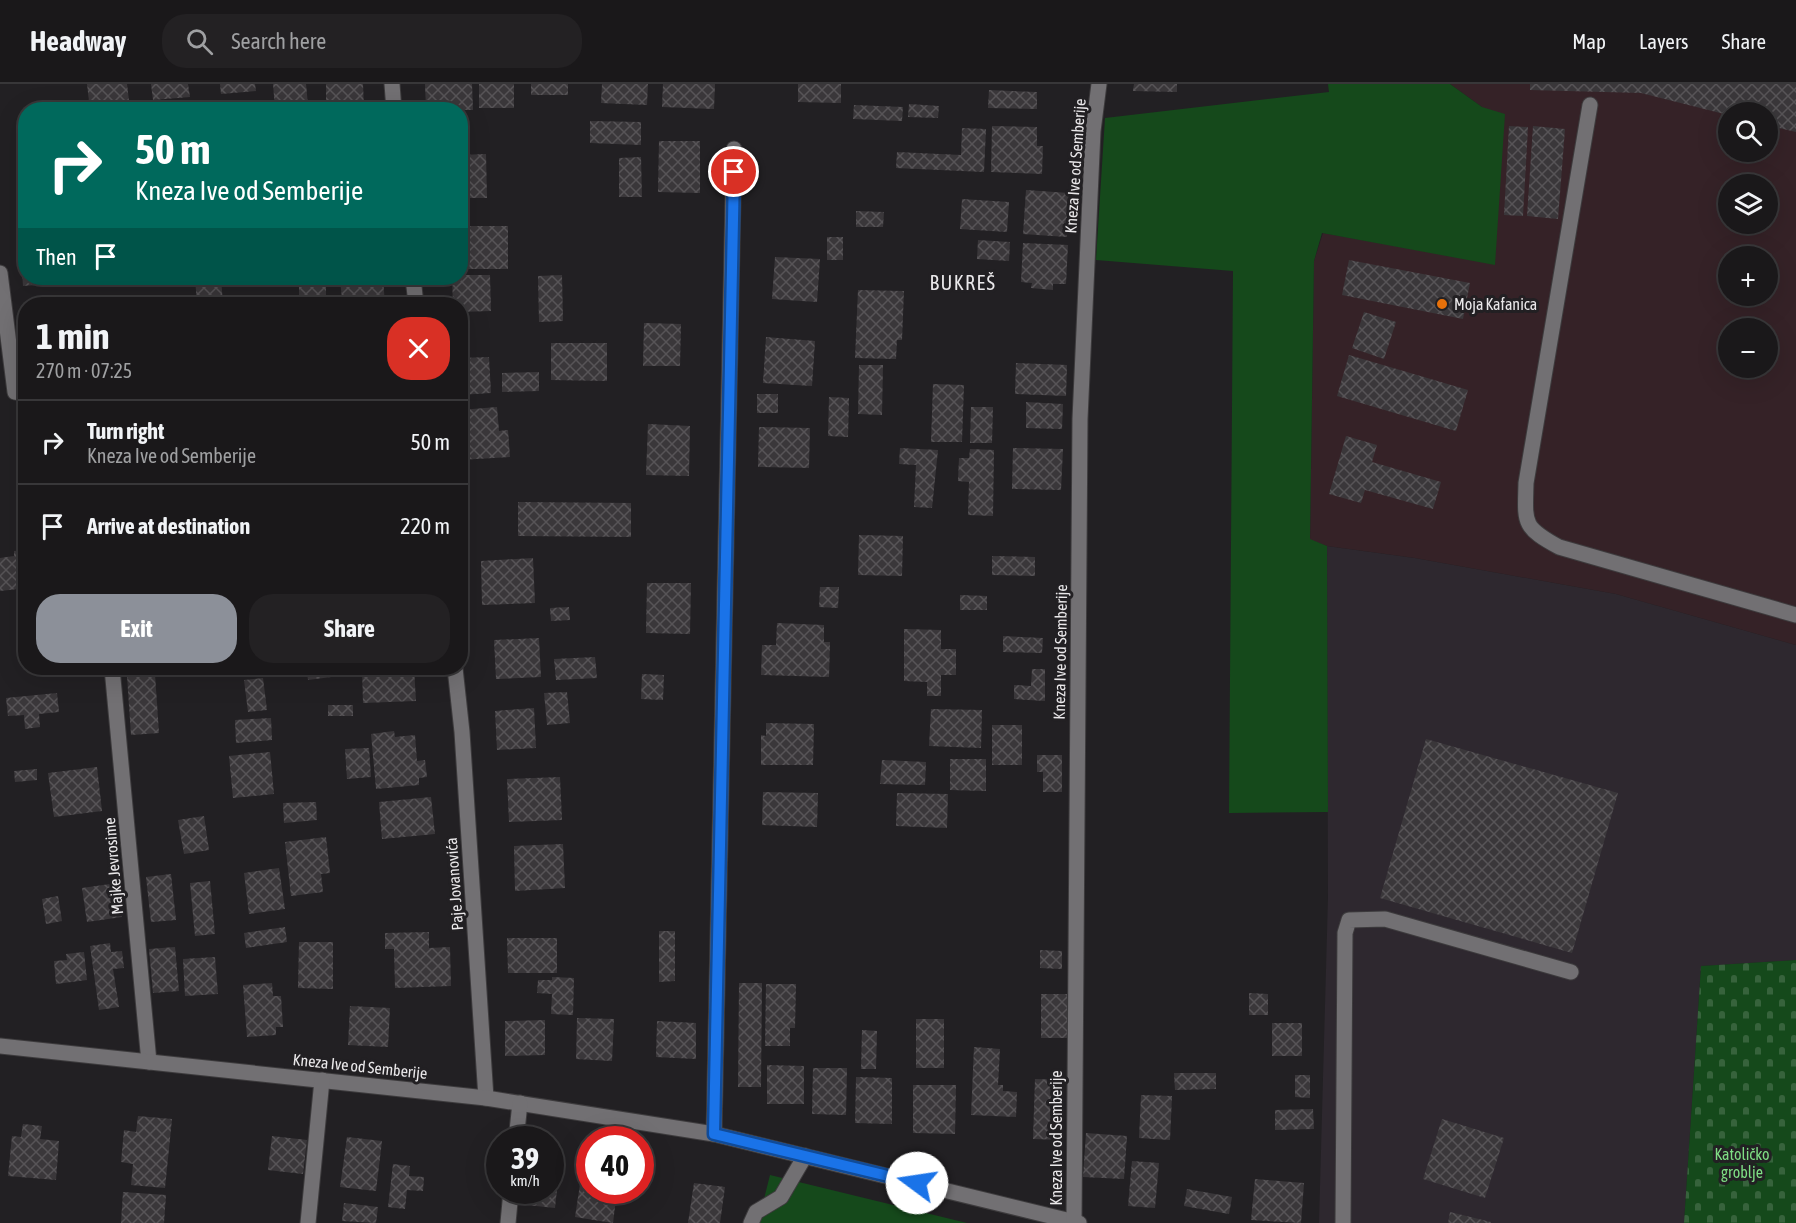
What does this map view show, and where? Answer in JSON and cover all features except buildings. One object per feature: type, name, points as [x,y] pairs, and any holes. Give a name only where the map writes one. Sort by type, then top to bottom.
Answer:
[{"type":"street","points":[[392,84],[393,102]]},
{"type":"street","name":"Kneza Ive od Semberije","points":[[0,1046],[486,1098],[714,1134],[1076,1222],[1080,419],[1093,131],[1099,84]]},
{"type":"street","points":[[1590,105],[1526,483],[1525,519],[1538,535],[1559,547],[1796,615]]},
{"type":"street","points":[[714,1134],[734,149]]},
{"type":"street","points":[[0,273],[18,381]]},
{"type":"street","points":[[0,386],[18,392]]},
{"type":"street","name":"Majke Jevrosime","points":[[113,675],[149,1062]]},
{"type":"street","name":"Paje Jovanovića","points":[[456,675],[462,732],[486,1098]]},
{"type":"street","points":[[1343,1223],[1345,933],[1349,920],[1385,919],[1571,972]]},
{"type":"street","points":[[308,1223],[322,1080]]},
{"type":"street","points":[[517,1126],[519,1103]]},
{"type":"street","points":[[751,1223],[756,1212],[781,1197],[805,1156]]},
{"type":"street","points":[[508,1223],[510,1204]]},
{"type":"shaded area","points":[[1450,84],[1796,84],[1796,645],[1616,594],[1415,558],[1327,546],[1310,540],[1314,261],[1323,233],[1495,264],[1482,107]]},
{"type":"shaded area","points":[[1327,546],[1415,558],[1616,594],[1796,645],[1796,960],[1701,966],[1684,1223],[1319,1223],[1328,897]]},
{"type":"green space","points":[[1328,84],[1450,84],[1482,107],[1505,114],[1495,265],[1322,233],[1314,261],[1310,539],[1327,546],[1328,812],[1229,813],[1233,271],[1096,260],[1105,118],[1329,92]]},
{"type":"green space","name":"Katoličko groblje","points":[[1796,960],[1796,1223],[1684,1223],[1701,966]]},
{"type":"green space","points":[[770,1175],[967,1223],[758,1223]]},
{"type":"place","name":"Moja Kafanica","points":[[1442,304]]},
{"type":"district","name":"BUKREŠ","points":[[963,283]]},
{"type":"route","points":[[734,172],[714,1134],[917,1183]]}]
